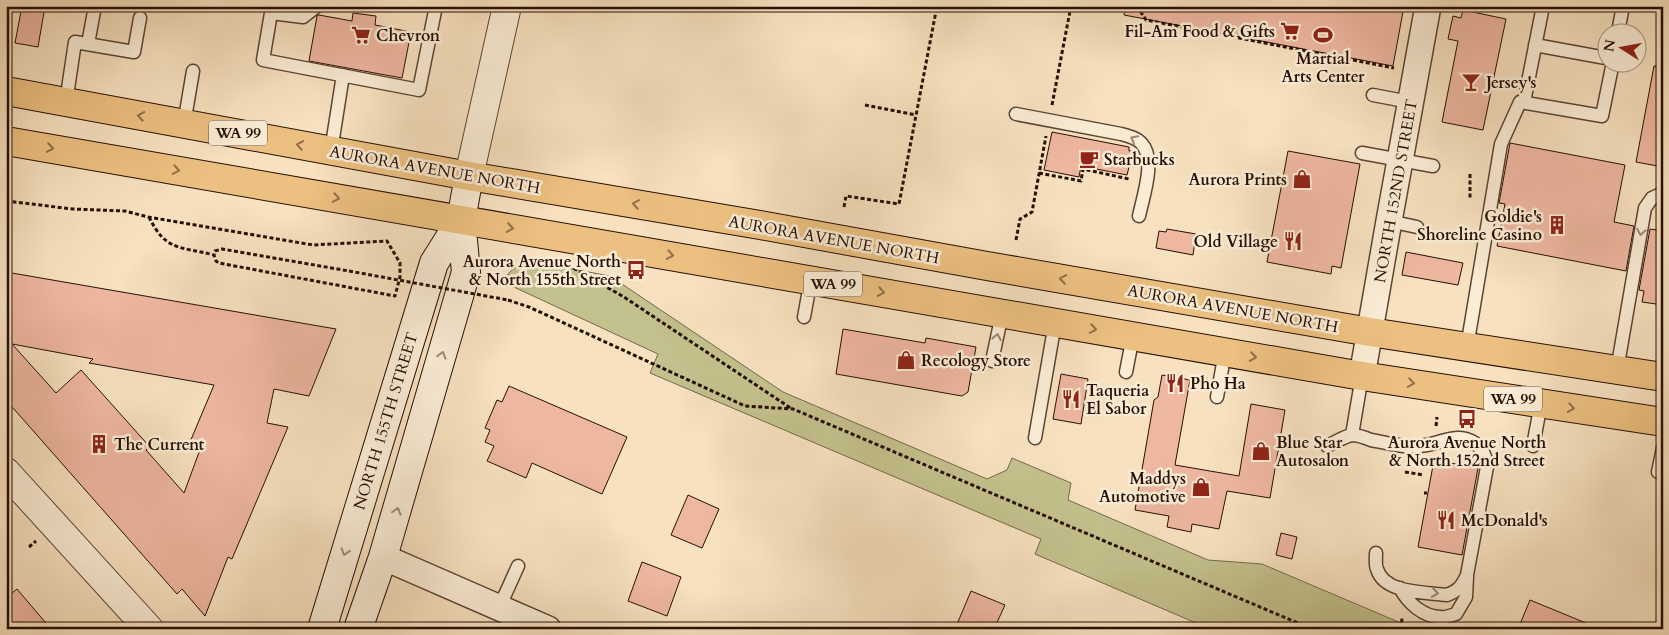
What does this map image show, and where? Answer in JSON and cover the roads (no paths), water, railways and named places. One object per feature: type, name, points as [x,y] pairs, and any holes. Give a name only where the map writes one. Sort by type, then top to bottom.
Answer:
[{"type":"highway","name":"AURORA AVENUE NORTH","points":[[6,91],[469,176],[760,225],[987,266],[1370,332],[1663,377]]},
{"type":"highway","name":"WA 99","points":[[6,141],[1362,376],[1663,422]]},
{"type":"main road","name":"NORTH 155TH STREET","points":[[358,629],[383,557],[466,272],[462,220],[469,176],[507,6]]},
{"type":"main road","name":"NORTH 155TH STREET","points":[[322,629],[434,263],[462,220]]},
{"type":"main road","points":[[6,472],[149,629]]},
{"type":"street","name":"NORTH 152ND STREET","points":[[1362,376],[1428,6]]},
{"type":"street","points":[[383,557],[548,629]]},
{"type":"lane","points":[[88,44],[95,6]]},
{"type":"lane","points":[[317,6],[303,17],[271,13],[263,60],[419,90],[436,6]]},
{"type":"lane","points":[[1524,102],[1543,6]]},
{"type":"lane","points":[[1620,22],[1623,6]]},
{"type":"lane","points":[[66,102],[75,42],[134,52],[140,18]]},
{"type":"lane","points":[[1535,45],[1596,56]]},
{"type":"lane","points":[[184,124],[193,71]]},
{"type":"lane","points":[[1467,347],[1501,144],[1520,102],[1602,116],[1610,72]]},
{"type":"lane","points":[[331,151],[343,75]]},
{"type":"lane","points":[[1373,95],[1410,102]]},
{"type":"lane","points":[[1016,114],[1121,134],[1134,138],[1142,144],[1146,151],[1148,169],[1140,216]]},
{"type":"lane","points":[[1362,153],[1433,166]]},
{"type":"lane","points":[[1617,370],[1645,208],[1652,198],[1663,193]]},
{"type":"lane","points":[[1389,222],[1417,227]]},
{"type":"lane","points":[[804,317],[811,280]]},
{"type":"lane","points":[[992,361],[1002,314]]},
{"type":"lane","points":[[1035,438],[1055,323]]},
{"type":"lane","points":[[1126,372],[1133,336]]},
{"type":"lane","points":[[1217,397],[1225,352]]},
{"type":"lane","points":[[1352,435],[1362,376]]},
{"type":"lane","points":[[1533,446],[1541,403]]},
{"type":"lane","points":[[1327,446],[1352,435],[1396,446],[1424,446],[1454,438],[1466,439],[1476,444],[1487,458],[1487,467],[1467,576],[1466,597],[1456,614],[1441,617],[1422,612],[1406,598],[1400,588]]},
{"type":"lane","points":[[1658,472],[1663,448]]},
{"type":"lane","points":[[1376,554],[1376,568],[1380,576],[1386,583],[1400,588],[1447,595],[1462,586],[1467,576]]},
{"type":"lane","points":[[499,608],[518,566]]},
{"type":"place","name":"Fil-Am Food & Gifts","points":[[1290,31]]},
{"type":"place","name":"Chevron","points":[[361,35]]},
{"type":"place","name":"Martial Arts Center","points":[[1323,35]]},
{"type":"place","name":"Jersey's","points":[[1471,82]]},
{"type":"place","name":"Starbucks","points":[[1089,159]]},
{"type":"place","name":"Aurora Prints","points":[[1302,179]]},
{"type":"place","name":"Goldie's Shoreline Casino","points":[[1557,225]]},
{"type":"place","name":"Old Village","points":[[1293,241]]},
{"type":"place","name":"Aurora Avenue North & North 155th Street","points":[[636,270]]},
{"type":"place","name":"Recology Store","points":[[906,360]]},
{"type":"place","name":"Pho Ha","points":[[1175,383]]},
{"type":"place","name":"Taqueria El Sabor","points":[[1071,399]]},
{"type":"place","name":"Aurora Avenue North & North 152nd Street","points":[[1467,419]]},
{"type":"place","name":"The Current","points":[[99,444]]},
{"type":"place","name":"Blue Star Autosalon","points":[[1261,451]]},
{"type":"place","name":"Maddys Automotive","points":[[1201,487]]},
{"type":"place","name":"McDonald's","points":[[1446,520]]}]
